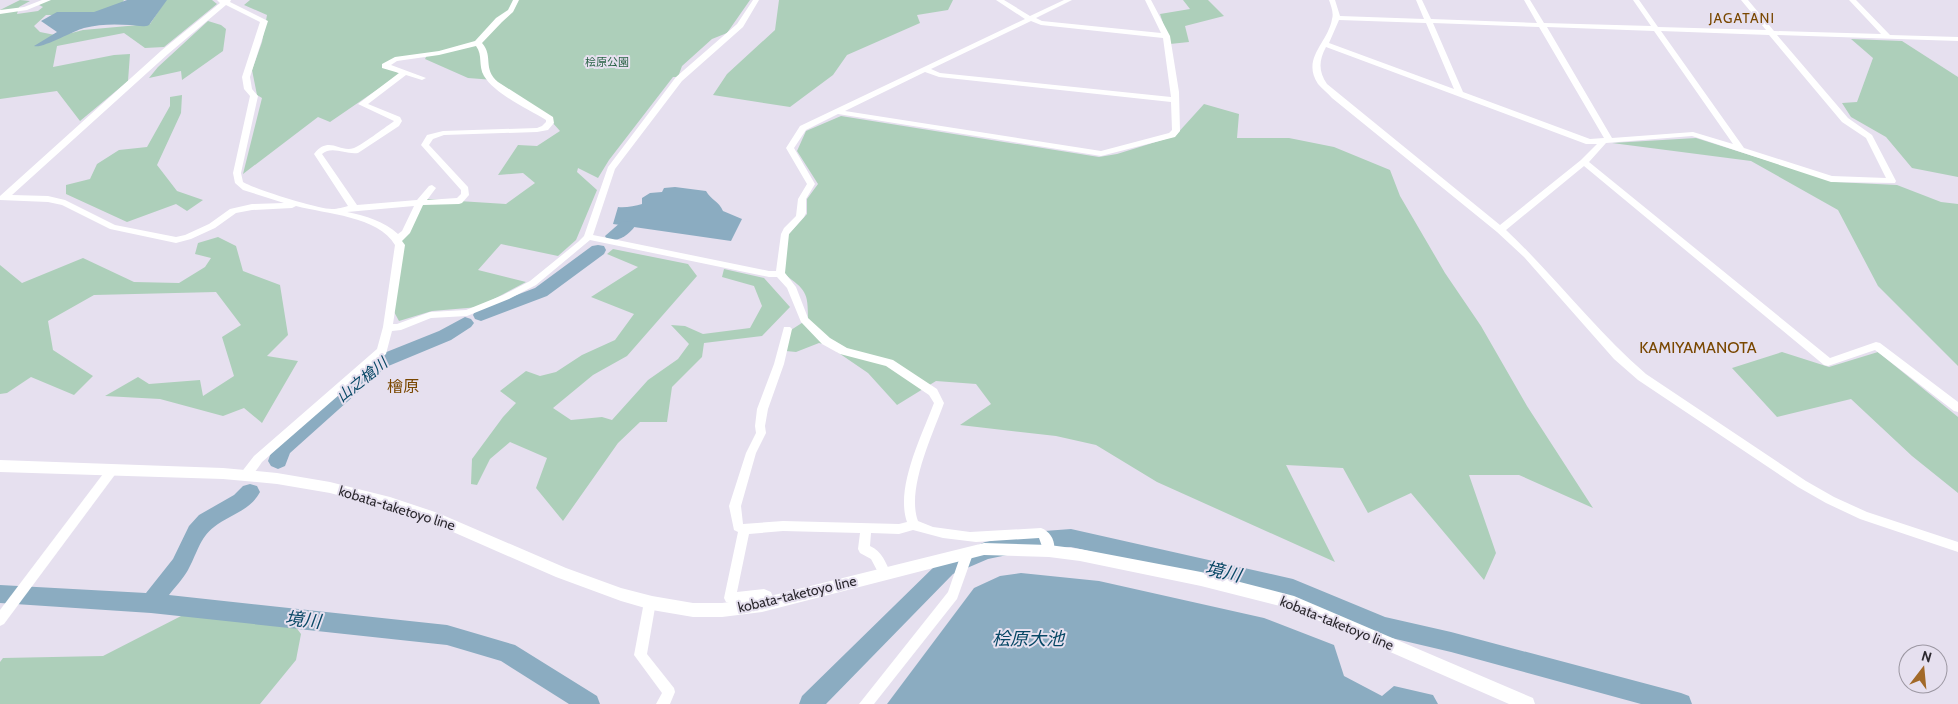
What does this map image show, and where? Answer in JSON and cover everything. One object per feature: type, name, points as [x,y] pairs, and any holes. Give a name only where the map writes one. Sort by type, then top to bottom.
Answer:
[{"type":"main road","name":"kobata-taketoyo line","points":[[0,466],[246,474],[287,479],[356,494],[442,520],[593,585],[685,610],[729,610],[769,603],[984,549],[1049,551],[1080,555],[1201,579],[1294,603],[1527,704]]},
{"type":"street","points":[[0,12],[25,9],[48,0]]},
{"type":"street","points":[[422,78],[385,66],[395,59],[439,53],[478,43],[499,20],[511,12],[516,0]]},
{"type":"street","points":[[388,327],[398,328],[430,315],[467,313],[506,297],[533,283],[550,271],[588,237],[611,168],[679,79],[740,25],[756,0]]},
{"type":"street","points":[[999,0],[1031,19],[1047,24],[1166,36]]},
{"type":"street","points":[[914,525],[909,512],[917,462],[939,403],[938,397],[914,377],[889,364],[844,351],[826,341],[804,320],[791,287],[780,274],[785,234],[800,217],[802,199],[811,184],[790,148],[799,132],[805,126],[839,112],[1069,0]]},
{"type":"street","points":[[839,112],[1101,154],[1172,135],[1176,131],[1175,100],[1166,36],[1148,0]]},
{"type":"street","points":[[1332,0],[1336,18],[1334,26],[1317,56],[1315,67],[1321,81],[1335,96],[1500,230],[1527,255],[1611,349],[1642,378],[1802,484],[1830,500],[1864,516],[1958,547]]},
{"type":"street","points":[[1419,0],[1460,93]]},
{"type":"street","points":[[1527,0],[1606,141]]},
{"type":"street","points":[[1636,0],[1741,150]]},
{"type":"street","points":[[1324,44],[1589,142],[1693,134],[1831,179],[1892,180],[1869,137],[1845,120],[1744,0]]},
{"type":"street","points":[[1852,0],[1888,37]]},
{"type":"street","points":[[2,197],[24,181],[224,1],[264,21],[246,77],[248,89],[254,96],[236,173],[239,183],[246,188],[300,204],[335,211],[387,229],[398,239],[400,245],[388,327],[382,351],[258,459],[246,474]]},
{"type":"street","points":[[1336,18],[1958,39]]},
{"type":"street","points":[[335,211],[420,202],[459,201],[466,192],[425,145],[430,137],[443,133],[537,130],[545,128],[550,119],[488,78],[484,64],[485,52],[478,43]]},
{"type":"street","points":[[926,70],[939,75],[1175,100]]},
{"type":"street","points":[[362,220],[361,215],[318,154],[320,150],[329,147],[350,152],[355,151],[396,124],[398,121],[396,119],[362,104],[406,72]]},
{"type":"street","points":[[1500,230],[1584,162],[1606,141]]},
{"type":"street","points":[[1584,162],[1828,362],[1876,346],[1958,408]]},
{"type":"street","points":[[398,239],[409,228],[420,202],[432,188]]},
{"type":"street","points":[[2,197],[48,199],[65,202],[113,227],[176,240],[188,237],[212,226],[233,211],[252,207],[300,204]]},
{"type":"street","points":[[588,237],[769,274],[780,274]]},
{"type":"street","points":[[788,330],[779,366],[764,406],[759,429],[761,433],[751,453],[735,506],[738,527],[744,529],[783,526],[899,529],[914,525],[929,531],[976,537],[1041,532],[1046,536],[1049,551]]},
{"type":"street","points":[[0,620],[9,603],[27,583],[113,469]]},
{"type":"street","points":[[866,528],[864,549],[870,550],[878,557],[885,574]]},
{"type":"street","points":[[744,529],[730,598],[764,594],[767,596],[769,603]]},
{"type":"street","points":[[866,704],[953,595],[968,554]]},
{"type":"street","points":[[650,602],[640,655],[668,692],[663,704]]},
{"type":"green space","points":[[20,0],[30,1],[19,7],[17,14],[38,11],[43,7],[39,5],[44,0],[124,0],[122,3],[89,15],[46,15],[34,26],[40,32],[60,36],[83,30],[150,24],[166,0],[212,0],[217,4],[164,47],[145,48],[124,33],[57,46],[53,67],[114,55],[130,54],[128,81],[80,121],[57,91],[0,99],[0,10]]},
{"type":"green space","name":"桧原公園","points":[[250,0],[750,0],[727,33],[712,39],[682,66],[678,77],[673,77],[609,160],[598,178],[578,168],[577,172],[597,190],[576,240],[558,256],[501,244],[478,270],[526,282],[479,307],[432,311],[399,321],[393,310],[400,237],[427,199],[506,204],[535,183],[523,173],[498,175],[518,145],[537,146],[560,131],[543,112],[494,80],[468,78],[425,59],[427,55],[395,59],[386,66],[400,74],[330,122],[318,117],[243,174],[262,98],[257,95],[252,70],[262,42],[267,15],[244,5]]},
{"type":"green space","points":[[779,0],[953,0],[948,10],[917,15],[920,23],[847,55],[833,75],[790,107],[713,95],[727,74],[775,30]]},
{"type":"green space","points":[[1183,0],[1208,0],[1224,16],[1185,26],[1189,42],[1170,44],[1160,14],[1190,9]]},
{"type":"green space","points":[[208,21],[221,25],[226,29],[223,51],[182,80],[181,71],[149,78],[158,67]]},
{"type":"green space","points":[[1851,39],[1902,41],[1958,77],[1958,177],[1912,168],[1886,137],[1851,117],[1842,103],[1857,102],[1873,58]]},
{"type":"green space","points":[[182,95],[181,113],[157,165],[177,191],[203,200],[187,211],[176,204],[127,222],[66,194],[66,185],[90,179],[97,164],[119,150],[147,147],[170,106],[170,97]]},
{"type":"green space","points":[[1204,104],[1239,114],[1237,138],[1289,138],[1334,147],[1390,170],[1400,196],[1445,273],[1481,326],[1527,406],[1593,508],[1519,475],[1469,475],[1496,553],[1484,580],[1411,493],[1368,513],[1343,468],[1286,465],[1335,562],[1157,482],[1096,445],[1056,436],[960,425],[991,404],[976,384],[936,381],[897,405],[868,373],[827,345],[819,343],[796,352],[786,351],[791,330],[808,319],[804,292],[784,274],[788,235],[807,214],[807,199],[818,184],[797,151],[806,131],[841,116],[1099,157],[1117,154],[1175,136]]},
{"type":"green space","points":[[1696,138],[1835,182],[1897,185],[1941,202],[1958,204],[1958,366],[1878,286],[1838,210],[1751,161],[1612,143]]},
{"type":"green space","points":[[218,237],[236,246],[243,271],[280,285],[288,335],[267,356],[298,361],[262,423],[244,408],[223,416],[160,399],[105,396],[138,377],[149,384],[200,380],[203,396],[234,376],[222,337],[241,325],[216,292],[94,295],[48,321],[53,350],[93,376],[74,395],[31,377],[7,393],[0,394],[0,265],[22,283],[83,258],[134,282],[179,283],[205,267],[211,258],[195,254],[198,243]]},
{"type":"green space","points":[[613,249],[688,264],[697,276],[627,356],[593,375],[553,408],[571,420],[602,417],[612,420],[648,380],[678,359],[689,344],[671,325],[685,326],[703,334],[750,328],[762,306],[754,286],[722,277],[724,269],[764,278],[790,307],[762,336],[704,343],[702,357],[672,387],[667,422],[640,422],[618,443],[563,521],[536,488],[547,458],[510,442],[490,459],[477,485],[471,484],[472,459],[503,417],[516,403],[500,391],[526,371],[540,376],[556,372],[582,355],[615,340],[634,314],[591,297],[638,267],[607,254]]},
{"type":"green space","points":[[1782,352],[1829,367],[1878,352],[1958,417],[1958,493],[1912,456],[1851,399],[1777,417],[1732,368]]},
{"type":"green space","points":[[185,614],[292,622],[301,634],[296,660],[260,704],[0,704],[0,662],[3,658],[103,656]]},
{"type":"water","points":[[127,0],[167,0],[147,26],[101,25],[79,30],[44,45],[34,46],[57,32],[41,21],[57,12],[94,12]]},
{"type":"water","points":[[675,187],[706,191],[723,211],[742,219],[731,241],[613,224],[618,207],[642,204],[642,198],[650,193],[662,192],[664,188]]},
{"type":"water","name":"桧原大池","points":[[1021,573],[1099,581],[1264,618],[1334,645],[1344,676],[1382,696],[1394,686],[1433,695],[1438,704],[887,704],[974,588],[1000,576]]},
{"type":"waterway","name":"山之槍川","points":[[613,236],[627,226]]},
{"type":"waterway","name":"山之槍川","points":[[481,315],[541,292],[598,250]]},
{"type":"waterway","name":"山之槍川","points":[[278,461],[281,449],[380,362],[445,335],[465,323]]},
{"type":"waterway","name":"山之槍川","points":[[151,603],[180,565],[196,532],[206,521],[241,501],[250,492]]},
{"type":"waterway","name":"境川","points":[[810,704],[946,568],[985,551],[1031,541],[1071,538],[1293,588],[1383,626],[1451,642],[1681,704]]},
{"type":"waterway","name":"境川","points":[[0,594],[151,603]]},
{"type":"waterway","name":"境川","points":[[151,603],[447,635],[507,652],[589,704]]},
{"type":"district","name":"JAGATANI","points":[[1742,18]]},
{"type":"district","name":"KAMIYAMANOTA","points":[[1698,347]]},
{"type":"district","name":"檜原","points":[[403,386]]}]
